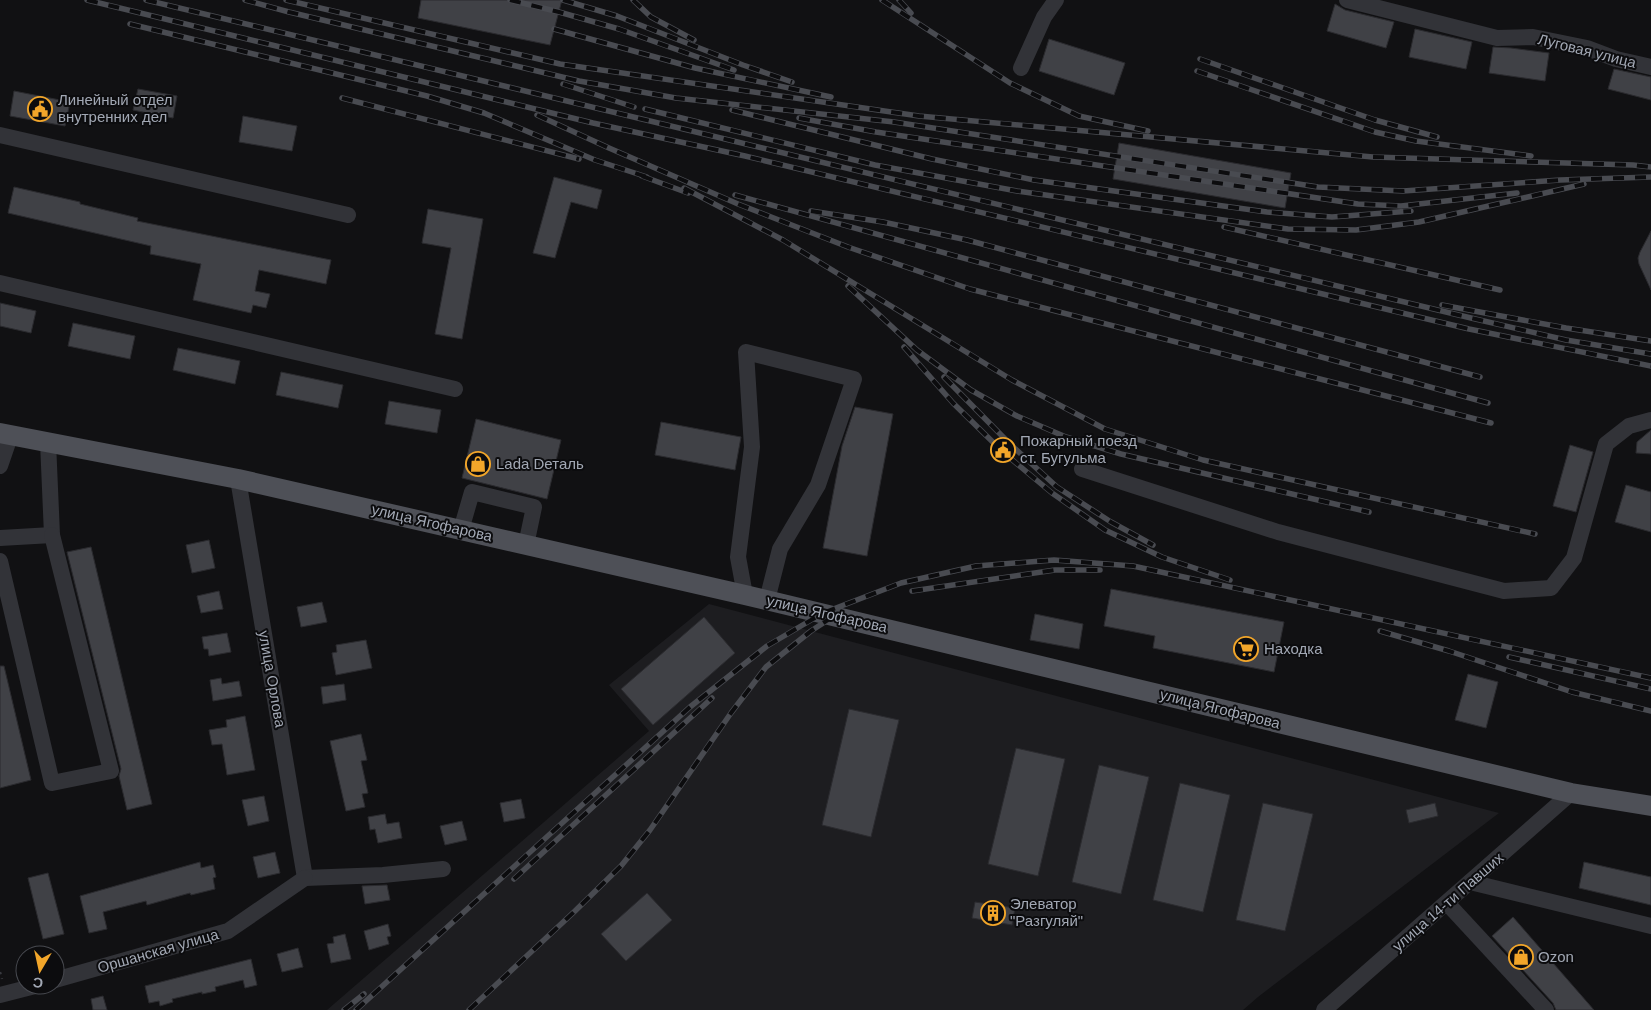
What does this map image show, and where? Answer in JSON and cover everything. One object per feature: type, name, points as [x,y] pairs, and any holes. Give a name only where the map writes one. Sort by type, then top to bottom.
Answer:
[{"type":"main road","name":"улица Ягофарова","points":[[6,433],[238,479],[768,600],[1570,793],[1651,806]]},
{"type":"street","points":[[1022,68],[1044,17],[1056,0]]},
{"type":"street","name":"Луговая улица","points":[[1347,0],[1497,38],[1533,37],[1587,48],[1616,59],[1651,66]]},
{"type":"street","points":[[0,135],[348,215]]},
{"type":"street","points":[[0,283],[455,389]]},
{"type":"street","points":[[745,595],[738,557],[752,447],[746,352],[854,379],[818,485],[780,549],[768,600]]},
{"type":"street","points":[[1082,469],[1278,532],[1504,591],[1551,588],[1574,558],[1606,444],[1630,426],[1651,420]]},
{"type":"street","points":[[0,466],[6,433]]},
{"type":"street","points":[[0,562],[52,783],[111,771],[52,535],[48,442]]},
{"type":"street","name":"улица Орлова","points":[[238,479],[305,878]]},
{"type":"street","points":[[461,530],[472,492],[534,507],[526,545]]},
{"type":"street","points":[[0,538],[52,535]]},
{"type":"street","name":"улица 14-ти Павших","points":[[1332,1008],[1570,793]]},
{"type":"street","points":[[305,878],[383,875],[443,869]]},
{"type":"street","name":"Оршанская улица","points":[[65,977],[228,931],[305,878]]},
{"type":"street","points":[[1470,882],[1651,926]]},
{"type":"street","points":[[1447,903],[1546,1010]]},
{"type":"street","points":[[0,995],[15,991]]},
{"type":"shaded area","points":[[709,604],[1499,813],[1243,1010],[327,1010],[649,731],[609,685]]},
{"type":"building","points":[[421,0],[562,0],[550,45],[418,18]]},
{"type":"building","points":[[1335,4],[1345,10],[1394,22],[1386,48],[1327,31]]},
{"type":"building","points":[[1415,29],[1472,42],[1466,69],[1409,57]]},
{"type":"building","points":[[1049,39],[1125,63],[1114,95],[1039,71]]},
{"type":"building","points":[[1493,47],[1549,53],[1545,81],[1489,73]]},
{"type":"building","points":[[1614,69],[1651,77],[1651,100],[1608,89]]},
{"type":"building","points":[[138,89],[177,96],[173,118],[133,110]]},
{"type":"building","points":[[14,91],[70,102],[65,126],[10,116]]},
{"type":"building","points":[[243,116],[297,126],[292,151],[239,142]]},
{"type":"building","points":[[1119,143],[1291,173],[1285,208],[1113,179]]},
{"type":"building","points":[[554,177],[602,190],[597,209],[571,202],[555,258],[533,253]]},
{"type":"building","points":[[14,187],[138,218],[137,221],[331,260],[326,284],[259,270],[255,291],[270,294],[266,308],[253,305],[251,313],[193,300],[201,264],[150,254],[151,246],[8,213]]},
{"type":"building","points":[[428,209],[483,219],[462,339],[435,334],[451,248],[422,243]]},
{"type":"building","points":[[1651,231],[1651,290],[1638,258]]},
{"type":"building","points":[[0,303],[36,311],[31,333],[0,326]]},
{"type":"building","points":[[73,323],[135,336],[130,359],[68,346]]},
{"type":"building","points":[[178,348],[240,361],[235,384],[173,370]]},
{"type":"building","points":[[281,372],[343,385],[338,408],[276,395]]},
{"type":"building","points":[[389,401],[441,410],[437,433],[385,424]]},
{"type":"building","points":[[855,407],[893,414],[867,556],[823,548],[842,446]]},
{"type":"building","points":[[476,419],[561,440],[547,499],[462,478]]},
{"type":"building","points":[[661,422],[741,437],[735,470],[655,455]]},
{"type":"building","points":[[1651,430],[1651,454],[1636,453],[1637,442]]},
{"type":"building","points":[[1570,445],[1593,452],[1576,512],[1553,506]]},
{"type":"building","points":[[1626,485],[1651,492],[1651,532],[1615,522]]},
{"type":"building","points":[[209,540],[215,568],[192,573],[186,545]]},
{"type":"building","points":[[91,547],[152,804],[127,810],[119,776],[121,769],[67,552]]},
{"type":"building","points":[[1111,589],[1284,622],[1274,672],[1153,648],[1155,636],[1104,626]]},
{"type":"building","points":[[219,591],[223,609],[201,613],[197,596]]},
{"type":"building","points":[[322,602],[327,622],[301,627],[297,607]]},
{"type":"building","points":[[1035,614],[1083,624],[1079,649],[1030,640]]},
{"type":"building","points":[[704,617],[735,653],[653,725],[621,689]]},
{"type":"building","points":[[227,633],[231,652],[209,656],[208,649],[204,649],[202,637]]},
{"type":"building","points":[[366,640],[372,668],[336,675],[332,653],[337,652],[336,645]]},
{"type":"building","points":[[0,666],[4,666],[31,780],[0,788]]},
{"type":"building","points":[[1468,674],[1498,682],[1486,728],[1455,720]]},
{"type":"building","points":[[221,678],[222,684],[239,681],[242,696],[213,701],[210,680]]},
{"type":"building","points":[[344,684],[346,700],[323,704],[321,687]]},
{"type":"building","points":[[849,709],[899,720],[871,837],[822,825]]},
{"type":"building","points":[[245,716],[255,770],[227,775],[222,744],[212,745],[209,730],[227,727],[226,720]]},
{"type":"building","points":[[361,734],[367,760],[361,761],[368,793],[362,794],[365,807],[346,811],[330,741]]},
{"type":"building","points":[[1016,748],[1065,759],[1038,876],[988,864]]},
{"type":"building","points":[[1099,765],[1149,777],[1121,894],[1072,882]]},
{"type":"building","points":[[1180,783],[1230,795],[1203,912],[1153,900]]},
{"type":"building","points":[[264,796],[269,821],[248,826],[242,800]]},
{"type":"building","points":[[521,799],[525,818],[504,822],[500,803]]},
{"type":"building","points":[[1263,803],[1313,814],[1285,931],[1236,920]]},
{"type":"building","points":[[1435,803],[1438,816],[1409,823],[1406,810]]},
{"type":"building","points":[[385,814],[387,824],[399,822],[402,838],[378,843],[375,829],[370,830],[368,817]]},
{"type":"building","points":[[462,821],[467,840],[445,845],[440,826]]},
{"type":"building","points":[[275,852],[280,873],[258,878],[253,857]]},
{"type":"building","points":[[200,862],[201,868],[213,865],[216,877],[213,878],[215,889],[191,895],[190,893],[147,905],[146,901],[103,912],[107,929],[89,933],[80,896]]},
{"type":"building","points":[[1584,862],[1651,877],[1651,905],[1579,888]]},
{"type":"building","points":[[48,873],[64,934],[43,939],[28,878]]},
{"type":"building","points":[[387,885],[390,900],[365,904],[362,886]]},
{"type":"building","points":[[647,893],[672,920],[626,961],[601,934]]},
{"type":"building","name":"Элеватор \"Разгуляй\"","points":[[975,902],[1015,908],[1012,925],[972,918]]},
{"type":"building","points":[[1513,917],[1594,1010],[1556,1010],[1553,1003],[1492,936]]},
{"type":"building","points":[[388,924],[391,936],[387,937],[389,944],[369,950],[364,931]]},
{"type":"building","points":[[345,934],[351,959],[331,963],[327,944],[334,943],[333,937]]},
{"type":"building","points":[[298,948],[303,967],[282,972],[277,954]]},
{"type":"building","points":[[251,959],[257,985],[245,988],[243,980],[215,987],[216,991],[202,994],[202,992],[172,999],[173,1002],[160,1006],[159,1001],[149,1003],[145,986]]},
{"type":"building","points":[[103,996],[107,1010],[93,1010],[91,999]]},
{"type":"railway","points":[[87,0],[593,123],[745,156],[1469,329],[1651,366]]},
{"type":"railway","points":[[146,0],[1471,318],[1566,340],[1651,354]]},
{"type":"railway","points":[[245,0],[579,81],[676,98],[894,122],[1318,187],[1403,191],[1560,180],[1651,177]]},
{"type":"railway","points":[[286,0],[560,64],[919,116],[1373,157],[1651,167]]},
{"type":"railway","points":[[510,0],[619,29],[734,70]]},
{"type":"railway","points":[[563,0],[617,16],[792,82]]},
{"type":"railway","points":[[633,0],[651,17],[694,40]]},
{"type":"railway","points":[[882,0],[1010,83],[1079,116],[1148,131]]},
{"type":"railway","points":[[899,0],[911,13]]},
{"type":"railway","points":[[130,24],[427,96],[484,113],[595,160],[647,177]]},
{"type":"railway","points":[[554,29],[695,68],[831,97]]},
{"type":"railway","points":[[1200,59],[1375,120],[1437,137]]},
{"type":"railway","points":[[1197,71],[1375,132],[1416,141],[1531,156]]},
{"type":"railway","points":[[563,84],[634,107]]},
{"type":"railway","points":[[342,98],[579,159]]},
{"type":"railway","points":[[645,109],[875,165],[1017,191],[1288,229],[1356,230],[1419,222],[1584,184]]},
{"type":"railway","points":[[732,110],[932,159],[1034,180],[1267,212],[1332,217],[1411,211]]},
{"type":"railway","points":[[537,115],[738,204],[848,247],[970,289],[1491,423]]},
{"type":"railway","points":[[799,118],[876,132],[1358,204],[1401,206],[1517,193]]},
{"type":"railway","points":[[642,176],[688,193]]},
{"type":"railway","points":[[684,188],[783,240],[1012,380],[1105,429],[1203,460],[1535,534]]},
{"type":"railway","points":[[735,195],[1488,403]]},
{"type":"railway","points":[[811,211],[883,222],[967,240],[1480,377]]},
{"type":"railway","points":[[1224,227],[1500,290]]},
{"type":"railway","points":[[848,286],[917,350],[971,390],[1017,416],[1066,437],[1121,454],[1369,512]]},
{"type":"railway","points":[[1442,305],[1566,328],[1651,341]]},
{"type":"railway","points":[[904,347],[953,403],[1004,453],[1052,493],[1105,530],[1162,557],[1230,580]]},
{"type":"railway","points":[[944,377],[1011,445],[1057,487],[1111,522],[1153,545]]},
{"type":"railway","points":[[356,1010],[690,707],[767,646],[823,613],[901,583],[976,566],[1054,560],[1133,566],[1651,678]]},
{"type":"railway","points":[[912,591],[1055,570],[1100,570]]},
{"type":"railway","points":[[469,1010],[621,866],[650,830],[731,713],[766,667],[811,631],[840,612]]},
{"type":"railway","points":[[1380,631],[1449,651],[1572,692],[1651,711]]},
{"type":"railway","points":[[1509,657],[1651,689]]},
{"type":"railway","points":[[514,879],[712,698]]},
{"type":"railway","points":[[344,1010],[364,994]]},
{"type":"place","name":"Линейный отдел внутренних дел","points":[[40,109]]},
{"type":"place","name":"Пожарный поезд ст. Бугульма","points":[[1003,450]]},
{"type":"place","name":"Lada Dеталь","points":[[478,464]]},
{"type":"place","name":"Находка","points":[[1246,649]]},
{"type":"place","name":"Элеватор \"Разгуляй\"","points":[[993,913]]},
{"type":"place","name":"Ozon","points":[[1521,957]]}]
